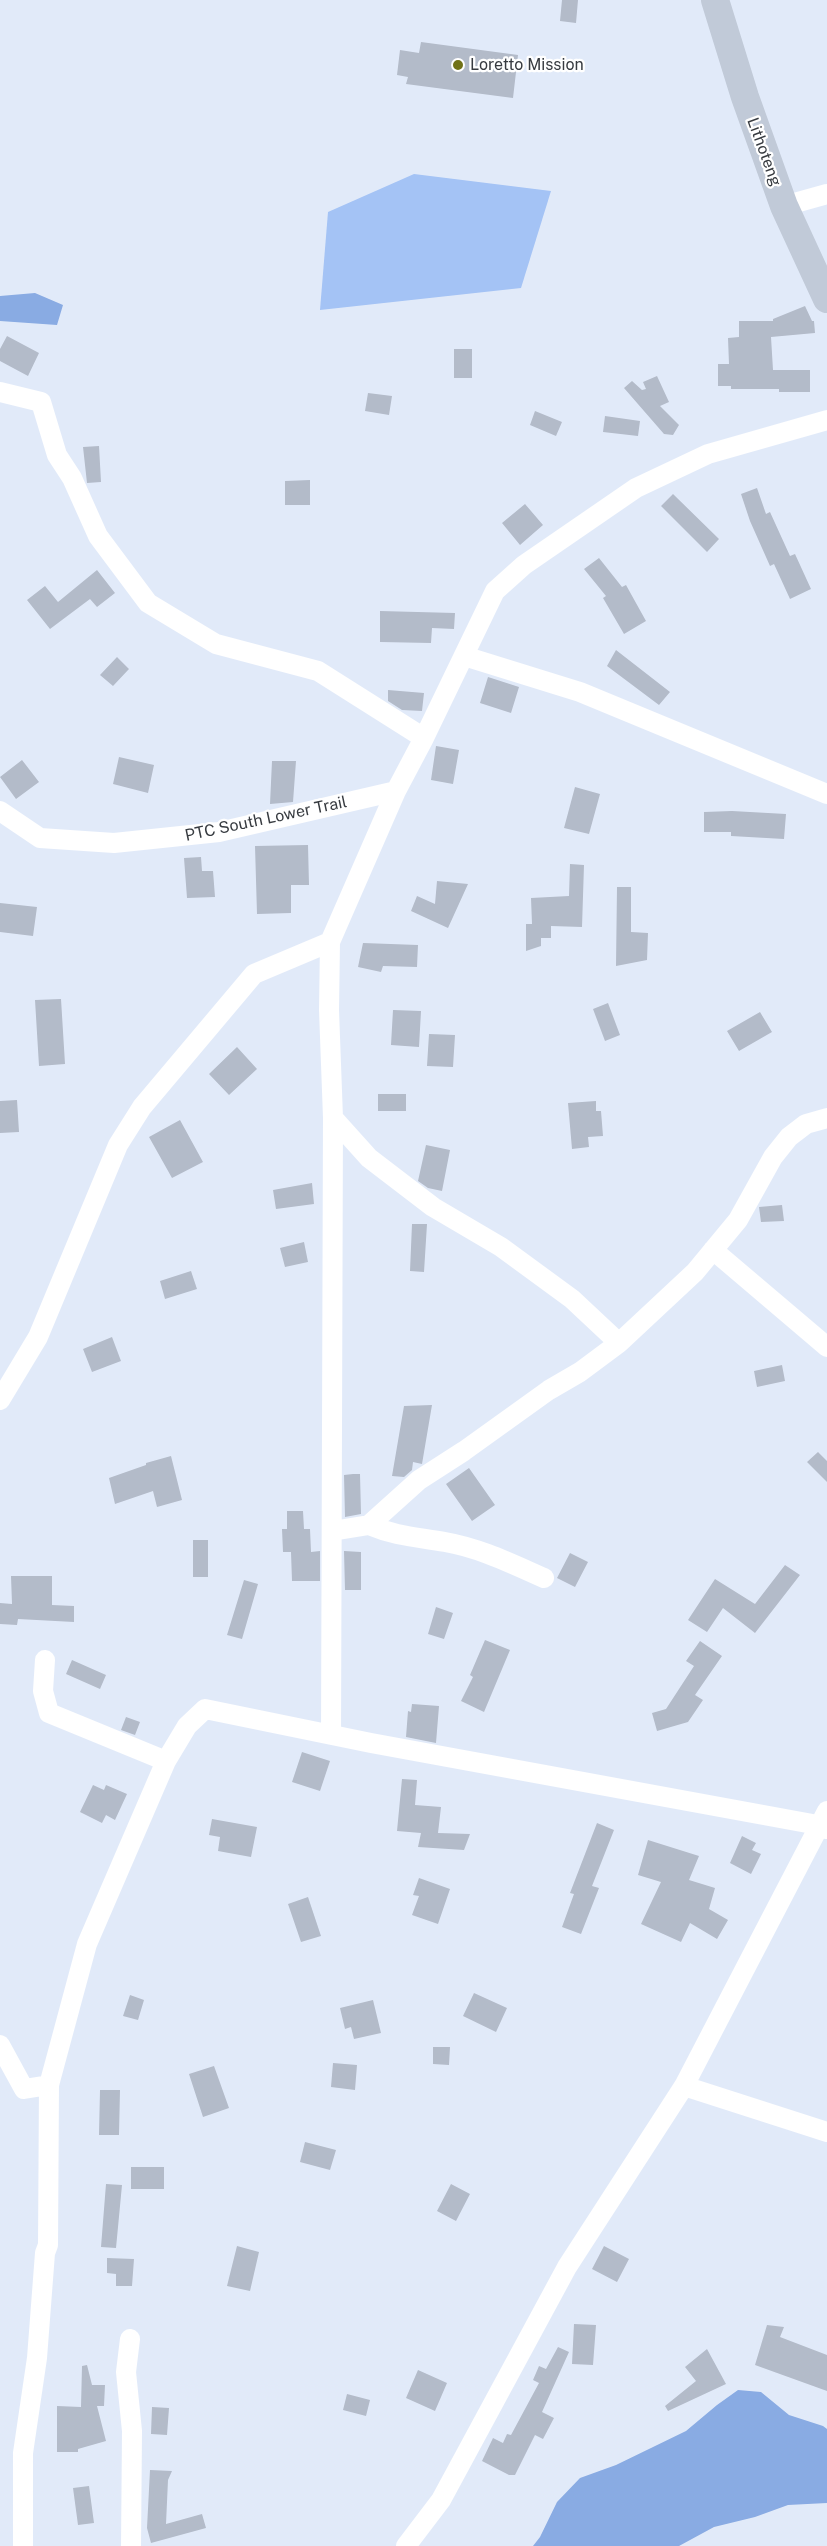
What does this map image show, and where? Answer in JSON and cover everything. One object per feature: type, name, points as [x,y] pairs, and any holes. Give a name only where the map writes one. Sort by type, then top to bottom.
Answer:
[{"type":"main road","name":"Lithoteng","points":[[715,0],[745,97],[784,206],[827,299]]},
{"type":"street","points":[[784,206],[827,194]]},
{"type":"street","points":[[0,392],[41,402],[57,454],[72,478],[98,537],[148,603],[216,644],[318,671],[424,738]]},
{"type":"street","points":[[331,1735],[333,1118],[329,1010],[330,942],[396,791],[495,591],[524,565],[636,488],[708,454],[827,420]]},
{"type":"street","points":[[464,656],[580,692],[827,794]]},
{"type":"street","name":"PTC South Lower Trail","points":[[0,811],[40,838],[114,843],[219,832],[396,791]]},
{"type":"street","points":[[0,1401],[38,1337],[118,1145],[142,1107],[254,974],[330,942]]},
{"type":"street","points":[[333,1118],[369,1158],[433,1206],[501,1247],[554,1286],[619,1343]]},
{"type":"street","points":[[369,1525],[419,1480],[464,1451],[541,1395],[580,1372],[619,1343],[694,1272],[738,1220],[773,1156],[789,1137],[806,1124],[827,1118]]},
{"type":"street","points":[[713,1250],[827,1347]]},
{"type":"street","points":[[332,1531],[369,1525],[390,1534],[445,1542],[481,1551],[544,1578]]},
{"type":"street","points":[[45,1660],[43,1691],[49,1713],[166,1761]]},
{"type":"street","points":[[23,2546],[23,2453],[37,2358],[45,2253],[48,2245],[49,2085],[87,1944],[166,1761],[187,1726],[205,1709],[331,1735],[824,1822],[684,2086],[567,2267],[441,2500],[406,2546]]},
{"type":"street","points":[[0,2044],[24,2089],[49,2085]]},
{"type":"street","points":[[684,2086],[827,2132]]},
{"type":"street","points":[[130,2339],[126,2372],[132,2431],[131,2546]]},
{"type":"shaded area","points":[[414,174],[551,191],[521,288],[320,310],[328,212]]},
{"type":"shaded area","points":[[35,293],[63,305],[57,325],[0,321],[0,296]]},
{"type":"shaded area","points":[[738,2390],[761,2392],[789,2415],[827,2429],[827,2503],[788,2505],[755,2517],[714,2527],[679,2546],[533,2546],[540,2537],[557,2502],[580,2478],[616,2465],[686,2431]]},
{"type":"building","points":[[562,0],[578,0],[576,23],[560,21]]},
{"type":"building","name":"Loretto Mission","points":[[421,42],[518,55],[513,98],[406,84],[408,77],[397,75],[400,50],[419,53]]},
{"type":"building","points":[[805,306],[814,321],[815,333],[771,337],[773,370],[810,370],[810,392],[779,392],[779,389],[731,389],[731,386],[718,386],[718,364],[729,364],[728,338],[739,337],[739,321],[773,321],[773,319]]},
{"type":"building","points":[[7,336],[39,353],[28,376],[0,361],[0,349]]},
{"type":"building","points":[[454,349],[472,349],[472,378],[454,378]]},
{"type":"building","points":[[657,376],[669,402],[660,406],[679,425],[673,435],[664,434],[624,388],[632,381],[642,390],[646,389],[643,382]]},
{"type":"building","points":[[368,393],[392,396],[389,415],[365,411]]},
{"type":"building","points":[[535,411],[562,422],[556,436],[530,425]]},
{"type":"building","points":[[605,416],[640,421],[638,436],[603,432]]},
{"type":"building","points":[[99,446],[101,482],[87,483],[83,447]]},
{"type":"building","points":[[310,480],[310,505],[285,505],[285,481]]},
{"type":"building","points":[[757,488],[766,514],[770,512],[790,556],[795,554],[811,589],[790,599],[774,564],[770,566],[741,494]]},
{"type":"building","points":[[673,494],[719,539],[707,552],[661,506]]},
{"type":"building","points":[[525,504],[543,525],[520,545],[502,523]]},
{"type":"building","points":[[599,558],[622,587],[626,585],[646,621],[624,634],[603,598],[606,596],[584,569]]},
{"type":"building","points":[[97,570],[115,593],[97,607],[90,599],[50,629],[27,600],[45,586],[58,602]]},
{"type":"building","points":[[380,611],[455,613],[454,629],[432,628],[431,643],[380,642]]},
{"type":"building","points":[[616,650],[670,692],[659,705],[607,666]]},
{"type":"building","points":[[117,657],[129,669],[113,686],[100,675]]},
{"type":"building","points":[[488,677],[519,687],[511,713],[480,703]]},
{"type":"building","points":[[388,690],[424,693],[422,711],[402,710],[388,701]]},
{"type":"building","points":[[436,746],[459,750],[453,784],[431,780]]},
{"type":"building","points":[[119,757],[154,765],[148,793],[113,784]]},
{"type":"building","points":[[22,760],[39,782],[16,799],[0,777]]},
{"type":"building","points":[[272,761],[296,761],[293,802],[270,804]]},
{"type":"building","points":[[575,787],[600,794],[589,834],[564,828]]},
{"type":"building","points":[[704,812],[786,814],[784,839],[731,836],[731,832],[704,832]]},
{"type":"building","points":[[308,845],[309,885],[291,885],[291,913],[257,914],[255,846]]},
{"type":"building","points":[[201,857],[202,871],[213,871],[215,897],[187,898],[184,858]]},
{"type":"building","points":[[570,864],[584,865],[582,927],[551,926],[551,938],[541,938],[541,946],[526,951],[526,924],[532,924],[531,898],[569,896]]},
{"type":"building","points":[[437,881],[468,884],[448,928],[411,911],[417,896],[435,904]]},
{"type":"building","points":[[617,887],[631,887],[631,932],[648,933],[647,960],[616,966]]},
{"type":"building","points":[[0,903],[37,907],[33,936],[0,932]]},
{"type":"building","points":[[363,943],[418,945],[417,967],[383,966],[381,972],[358,967]]},
{"type":"building","points":[[61,999],[65,1064],[39,1066],[35,1000]]},
{"type":"building","points":[[608,1003],[620,1035],[605,1041],[593,1009]]},
{"type":"building","points":[[393,1010],[421,1011],[419,1047],[391,1045]]},
{"type":"building","points":[[760,1012],[772,1032],[739,1051],[727,1031]]},
{"type":"building","points":[[429,1034],[455,1035],[453,1067],[427,1066]]},
{"type":"building","points":[[237,1047],[257,1069],[229,1095],[209,1074]]},
{"type":"building","points":[[378,1094],[406,1094],[406,1111],[378,1111]]},
{"type":"building","points":[[17,1100],[19,1132],[0,1133],[0,1101]]},
{"type":"building","points":[[596,1101],[596,1111],[601,1111],[603,1136],[588,1137],[589,1147],[572,1149],[568,1103]]},
{"type":"building","points":[[180,1120],[203,1162],[172,1178],[149,1137]]},
{"type":"building","points":[[426,1145],[450,1150],[442,1191],[428,1188],[418,1181]]},
{"type":"building","points":[[312,1183],[314,1204],[276,1209],[273,1190]]},
{"type":"building","points":[[782,1205],[784,1221],[761,1222],[759,1207]]},
{"type":"building","points":[[412,1224],[427,1224],[424,1272],[410,1271]]},
{"type":"building","points":[[304,1242],[308,1262],[285,1267],[280,1248]]},
{"type":"building","points":[[191,1271],[197,1289],[165,1299],[160,1281]]},
{"type":"building","points":[[112,1337],[121,1361],[92,1372],[83,1349]]},
{"type":"building","points":[[782,1365],[785,1381],[757,1387],[754,1371]]},
{"type":"building","points":[[432,1405],[422,1464],[413,1462],[412,1470],[404,1477],[392,1476],[404,1406]]},
{"type":"building","points":[[818,1452],[827,1461],[827,1482],[807,1462]]},
{"type":"building","points":[[171,1456],[182,1500],[157,1507],[153,1491],[115,1504],[109,1478]]},
{"type":"building","points":[[469,1468],[495,1505],[472,1521],[446,1484]]},
{"type":"building","points":[[360,1474],[361,1514],[345,1517],[344,1475]]},
{"type":"building","points":[[287,1511],[303,1511],[304,1529],[310,1529],[311,1552],[320,1551],[320,1581],[292,1581],[291,1552],[283,1552],[282,1529],[287,1529]]},
{"type":"building","points":[[193,1540],[208,1540],[208,1577],[193,1577]]},
{"type":"building","points":[[344,1551],[361,1552],[361,1590],[345,1590]]},
{"type":"building","points":[[570,1553],[588,1562],[575,1587],[557,1578]]},
{"type":"building","points":[[785,1565],[800,1575],[755,1633],[723,1608],[707,1632],[688,1620],[715,1579],[755,1604]]},
{"type":"building","points":[[11,1576],[52,1576],[52,1605],[74,1606],[74,1622],[18,1619],[17,1625],[0,1624],[0,1603],[12,1604]]},
{"type":"building","points":[[244,1580],[258,1584],[242,1639],[227,1635]]},
{"type":"building","points":[[436,1607],[453,1613],[444,1639],[428,1634]]},
{"type":"building","points":[[485,1640],[510,1650],[484,1712],[461,1701],[473,1677],[470,1675]]},
{"type":"building","points":[[700,1641],[722,1656],[695,1695],[703,1700],[688,1722],[657,1731],[652,1713],[666,1709],[694,1666],[686,1661]]},
{"type":"building","points":[[72,1660],[106,1675],[100,1689],[66,1674]]},
{"type":"building","points":[[412,1704],[439,1706],[436,1743],[406,1737],[408,1711],[411,1712]]},
{"type":"building","points":[[126,1717],[140,1722],[135,1735],[121,1730]]},
{"type":"building","points":[[302,1752],[330,1761],[320,1791],[292,1782]]},
{"type":"building","points":[[402,1779],[417,1780],[415,1805],[441,1807],[438,1833],[470,1834],[464,1850],[418,1847],[421,1833],[397,1831]]},
{"type":"building","points":[[93,1785],[104,1790],[106,1785],[127,1794],[115,1820],[106,1815],[102,1823],[80,1812]]},
{"type":"building","points":[[212,1819],[257,1827],[251,1857],[218,1851],[220,1837],[209,1835]]},
{"type":"building","points":[[597,1823],[614,1830],[592,1886],[599,1888],[581,1934],[562,1927],[574,1894],[570,1893]]},
{"type":"building","points":[[742,1836],[756,1843],[752,1850],[761,1854],[751,1874],[730,1863]]},
{"type":"building","points":[[648,1840],[699,1856],[689,1880],[715,1888],[709,1909],[728,1920],[717,1939],[690,1923],[681,1942],[641,1924],[661,1882],[638,1875]]},
{"type":"building","points":[[419,1878],[450,1889],[438,1924],[412,1915],[419,1896],[413,1895]]},
{"type":"building","points":[[308,1897],[321,1936],[301,1942],[288,1904]]},
{"type":"building","points":[[474,1993],[507,2008],[496,2032],[463,2016]]},
{"type":"building","points":[[130,1995],[144,2000],[138,2020],[123,2016]]},
{"type":"building","points":[[373,2000],[381,2033],[354,2039],[351,2027],[345,2029],[340,2008]]},
{"type":"building","points":[[433,2047],[450,2047],[449,2065],[433,2064]]},
{"type":"building","points":[[333,2063],[357,2065],[355,2090],[331,2087]]},
{"type":"building","points":[[214,2066],[229,2108],[203,2117],[189,2074]]},
{"type":"building","points":[[100,2090],[120,2090],[119,2135],[99,2135]]},
{"type":"building","points":[[305,2142],[336,2150],[330,2170],[300,2162]]},
{"type":"building","points":[[131,2167],[164,2167],[164,2189],[131,2189]]},
{"type":"building","points":[[106,2184],[122,2185],[116,2248],[101,2247]]},
{"type":"building","points":[[451,2184],[470,2194],[456,2221],[437,2211]]},
{"type":"building","points":[[237,2246],[259,2252],[250,2291],[227,2286]]},
{"type":"building","points":[[604,2246],[629,2259],[617,2282],[592,2269]]},
{"type":"building","points":[[107,2258],[134,2259],[132,2286],[116,2286],[116,2274],[107,2273]]},
{"type":"building","points":[[574,2324],[596,2325],[593,2365],[572,2364]]},
{"type":"building","points":[[767,2325],[784,2327],[780,2337],[827,2355],[827,2391],[755,2365]]},
{"type":"building","points":[[558,2347],[569,2352],[542,2412],[554,2418],[543,2439],[535,2435],[515,2475],[509,2475],[482,2461],[493,2438],[503,2443],[507,2434],[511,2435],[539,2383],[533,2380],[539,2366],[546,2369]]},
{"type":"building","points":[[707,2349],[726,2384],[668,2411],[665,2406],[696,2381],[685,2367]]},
{"type":"building","points":[[87,2365],[92,2385],[105,2385],[104,2406],[97,2406],[106,2441],[78,2449],[78,2452],[57,2452],[57,2406],[81,2407],[82,2366]]},
{"type":"building","points":[[418,2370],[447,2383],[435,2411],[406,2398]]},
{"type":"building","points":[[347,2394],[370,2400],[366,2416],[343,2410]]},
{"type":"building","points":[[152,2407],[169,2408],[167,2435],[151,2434]]},
{"type":"building","points":[[150,2470],[172,2471],[168,2480],[166,2524],[202,2514],[206,2528],[151,2543],[147,2528]]},
{"type":"building","points":[[89,2486],[94,2523],[78,2525],[73,2488]]},
{"type":"place","name":"Loretto Mission","points":[[458,65]]}]
